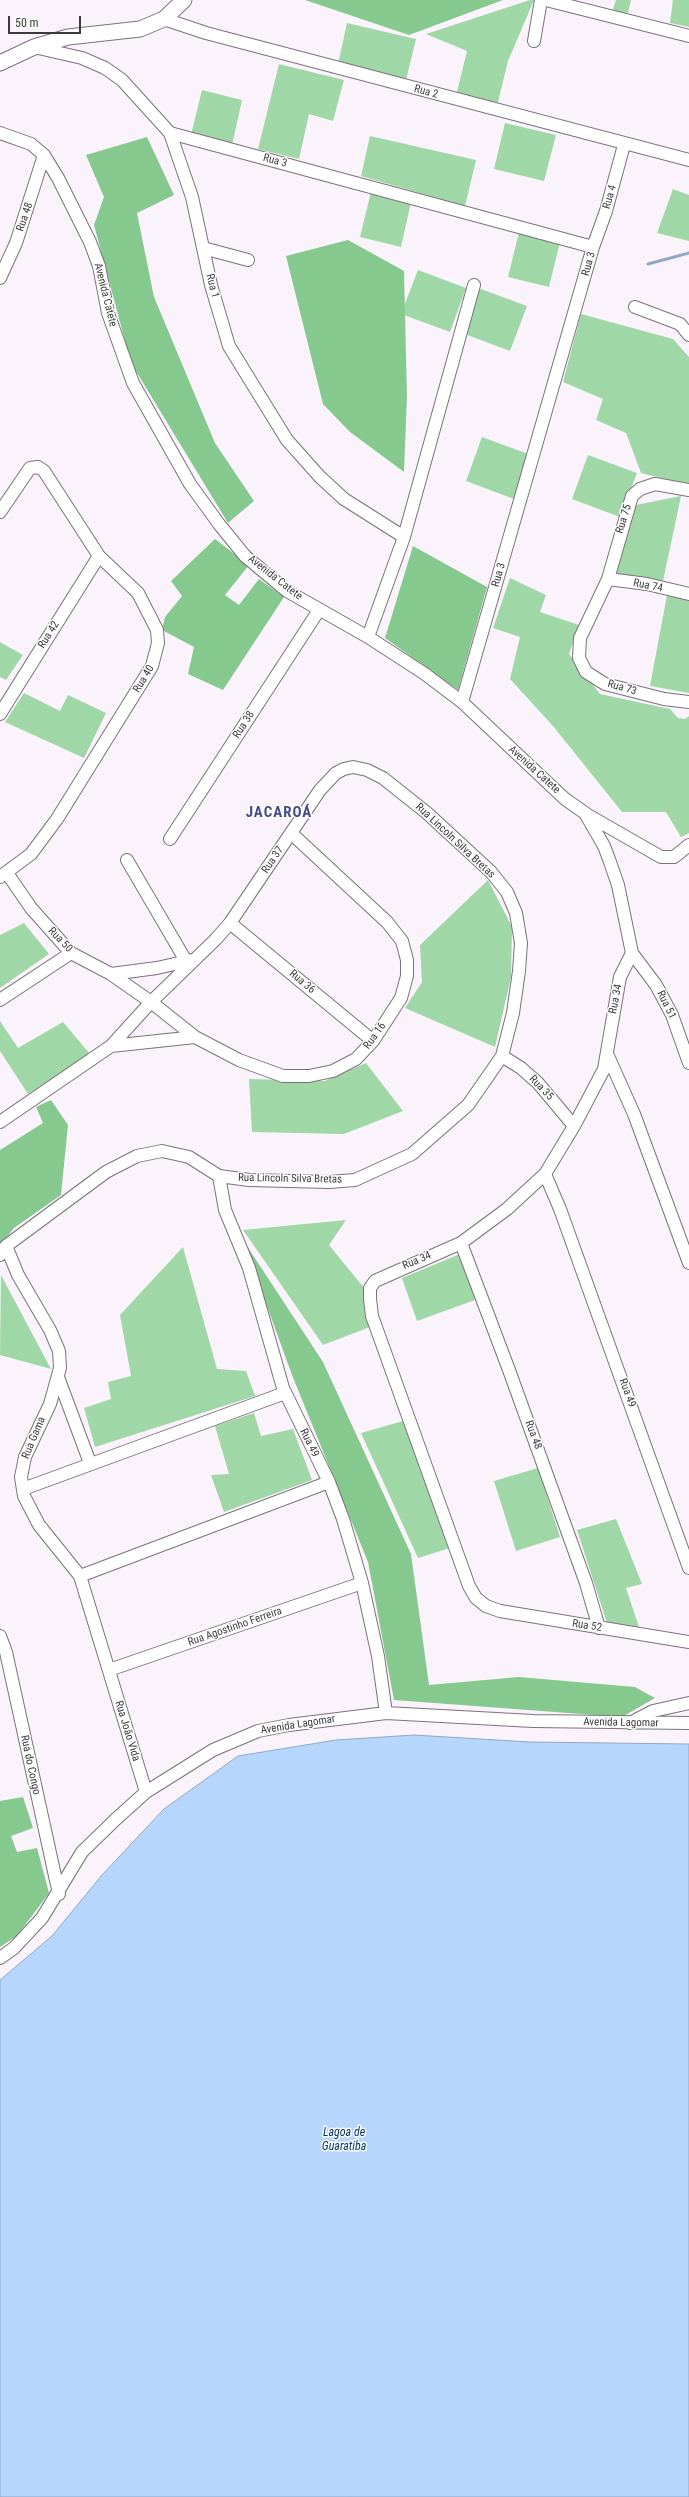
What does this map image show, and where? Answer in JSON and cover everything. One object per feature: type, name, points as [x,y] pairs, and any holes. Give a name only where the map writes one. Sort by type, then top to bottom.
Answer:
[{"type":"main road","points":[[0,63],[34,47],[68,37],[140,29],[164,19],[184,0]]},
{"type":"street","points":[[534,41],[540,0]]},
{"type":"street","points":[[546,0],[689,36]]},
{"type":"street","name":"Rua 2","points":[[164,19],[213,36],[624,145],[689,160]]},
{"type":"street","name":"Rua 1","points":[[34,47],[82,58],[105,68],[122,80],[170,133],[192,197],[211,285],[229,346],[287,440],[320,478],[344,499],[404,537]]},
{"type":"street","name":"Avenida Catete","points":[[0,133],[31,144],[44,155],[78,216],[90,242],[98,266],[108,313],[133,383],[190,484],[218,524],[245,556],[287,591],[368,638],[425,674],[462,702],[565,799],[585,813],[604,846],[612,868],[632,953]]},
{"type":"street","name":"Rua 3","points":[[170,133],[594,247],[462,702]]},
{"type":"street","name":"Rua 4","points":[[594,247],[606,211],[624,145]]},
{"type":"street","name":"Rua 48","points":[[0,278],[16,243],[44,155]]},
{"type":"street","points":[[203,248],[248,260]]},
{"type":"street","points":[[368,638],[404,537],[474,285]]},
{"type":"street","points":[[635,307],[680,324],[689,335]]},
{"type":"street","name":"Rua 40","points":[[0,512],[23,475],[30,468],[38,467],[44,472],[99,556],[138,593],[157,630],[157,655],[148,672],[40,844],[3,875]]},
{"type":"street","name":"Rua 75","points":[[608,579],[632,496],[640,489],[655,484],[689,490]]},
{"type":"street","name":"Rua 42","points":[[0,714],[99,556]]},
{"type":"street","name":"Rua 74","points":[[608,579],[647,584],[689,594]]},
{"type":"street","name":"Rua 73","points":[[608,579],[580,638],[579,658],[586,672],[605,684],[664,699],[689,702]]},
{"type":"street","name":"Rua 38","points":[[170,838],[319,610]]},
{"type":"street","name":"Rua 37","points":[[111,1046],[191,960],[230,923],[327,781],[336,773],[354,767]]},
{"type":"street","name":"Rua Lincoln Silva Bretas","points":[[3,1250],[106,1172],[136,1156],[162,1151],[189,1157],[219,1176],[249,1180],[329,1182],[355,1180],[412,1154],[433,1138],[468,1105],[502,1056],[513,1013],[521,943],[516,913],[507,892],[491,872],[427,813],[383,778],[367,770],[354,767]]},
{"type":"street","points":[[585,813],[661,857],[674,857],[689,845]]},
{"type":"street","name":"Rua 16","points":[[151,1002],[195,1037],[239,1060],[283,1076],[309,1076],[333,1072],[356,1059],[373,1041],[401,998],[407,968],[402,941],[387,922],[291,833]]},
{"type":"street","points":[[111,974],[157,968],[191,960],[127,860]]},
{"type":"street","name":"Rua 50","points":[[3,875],[71,953],[111,974],[151,1002]]},
{"type":"street","name":"Rua 36","points":[[230,923],[373,1041]]},
{"type":"street","points":[[0,1000],[71,953]]},
{"type":"street","name":"Rua 34","points":[[486,1606],[476,1598],[469,1586],[372,1316],[370,1288],[375,1281],[403,1267],[461,1243],[507,1209],[545,1174],[597,1085],[608,1056],[609,1036],[620,977],[632,953]]},
{"type":"street","name":"Rua 51","points":[[632,953],[656,985],[672,1015],[689,1063]]},
{"type":"street","points":[[0,1122],[111,1046],[195,1037]]},
{"type":"street","name":"Rua 35","points":[[502,1056],[521,1068],[538,1083],[574,1126]]},
{"type":"street","points":[[608,1056],[634,1114],[689,1264]]},
{"type":"street","name":"Rua 49","points":[[545,1174],[560,1209],[689,1568]]},
{"type":"street","name":"Rua 49","points":[[219,1176],[225,1210],[249,1268],[286,1393],[329,1482],[343,1519],[362,1583],[378,1656],[386,1714]]},
{"type":"street","name":"Rua 48","points":[[461,1243],[512,1377],[586,1583],[599,1628]]},
{"type":"street","name":"Rua Gama","points":[[3,1250],[50,1330],[59,1351],[60,1368],[50,1404],[25,1457],[21,1477],[24,1496],[39,1525],[80,1576],[109,1670]]},
{"type":"street","points":[[58,1377],[90,1463]]},
{"type":"street","points":[[23,1489],[90,1463],[286,1393]]},
{"type":"street","points":[[80,1576],[329,1482]]},
{"type":"street","name":"Rua Agostinho Ferreira","points":[[109,1670],[362,1583]]},
{"type":"street","name":"Rua 52","points":[[486,1606],[500,1611],[689,1642]]},
{"type":"street","name":"Rua do Congo","points":[[0,1636],[6,1652],[59,1894]]},
{"type":"street","name":"Rua João Vida","points":[[109,1670],[146,1792]]},
{"type":"street","points":[[628,1724],[653,1711],[689,1703]]},
{"type":"street","name":"Avenida Lagomar","points":[[0,1958],[14,1948],[42,1918],[59,1894],[73,1865],[82,1852],[146,1792],[213,1750],[258,1730],[289,1724],[386,1714],[628,1724],[689,1723]]},
{"type":"green space","points":[[305,0],[503,0],[409,35]]},
{"type":"green space","points":[[530,0],[534,0],[508,61],[497,106],[456,96],[467,51],[426,34]]},
{"type":"green space","points":[[616,0],[631,0],[628,13],[612,12]]},
{"type":"green space","points":[[673,0],[689,0],[689,27],[670,23]]},
{"type":"green space","points":[[347,23],[416,39],[406,80],[338,64]]},
{"type":"green space","points":[[279,64],[344,80],[333,121],[309,114],[299,159],[258,149]]},
{"type":"green space","points":[[202,90],[242,100],[232,145],[191,135]]},
{"type":"green space","points":[[505,123],[556,135],[544,181],[494,169]]},
{"type":"green space","points":[[370,136],[476,160],[465,206],[361,176]]},
{"type":"green space","points":[[147,137],[174,195],[137,213],[154,297],[215,443],[254,501],[228,523],[131,363],[94,225],[104,197],[86,155]]},
{"type":"green space","points":[[673,189],[689,195],[689,241],[657,233]]},
{"type":"green space","points":[[371,192],[411,202],[401,247],[360,237]]},
{"type":"green space","points":[[519,232],[560,242],[549,287],[508,277]]},
{"type":"green space","points":[[348,240],[404,271],[407,396],[404,472],[350,432],[323,404],[286,256]]},
{"type":"green space","points":[[418,270],[466,288],[450,332],[401,314]]},
{"type":"green space","points":[[478,288],[527,306],[510,351],[462,333]]},
{"type":"green space","points":[[581,314],[673,339],[689,357],[689,485],[641,473],[626,433],[596,420],[603,399],[563,382]]},
{"type":"green space","points":[[482,437],[531,455],[514,499],[466,481]]},
{"type":"green space","points":[[588,455],[637,473],[620,517],[572,499]]},
{"type":"green space","points":[[681,496],[663,581],[612,573],[636,505]]},
{"type":"green space","points":[[215,539],[249,565],[225,595],[239,605],[259,579],[284,597],[223,690],[188,674],[194,647],[162,630],[165,617],[182,596],[171,581]]},
{"type":"green space","points":[[413,546],[487,587],[458,690],[385,638]]},
{"type":"green space","points":[[510,578],[546,595],[540,612],[579,625],[569,654],[600,694],[670,709],[678,718],[685,719],[689,716],[689,833],[681,837],[666,812],[622,812],[553,726],[510,679],[520,637],[493,628]]},
{"type":"green space","points":[[667,595],[689,600],[689,693],[650,686]]},
{"type":"green space","points":[[0,642],[23,655],[6,680],[0,677]]},
{"type":"green space","points":[[24,693],[60,711],[68,695],[106,713],[84,758],[5,722]]},
{"type":"green space","points":[[488,880],[512,927],[511,977],[495,1047],[405,1008],[422,982],[420,945]]},
{"type":"green space","points":[[24,923],[49,954],[0,988],[0,935]]},
{"type":"green space","points":[[0,1021],[18,1048],[63,1022],[90,1054],[28,1094],[0,1051]]},
{"type":"green space","points":[[366,1063],[403,1111],[344,1134],[252,1132],[249,1079],[325,1081]]},
{"type":"green space","points":[[51,1100],[68,1125],[61,1195],[14,1228],[0,1246],[0,1150],[43,1123],[36,1107]]},
{"type":"green space","points":[[346,1220],[329,1245],[365,1289],[370,1327],[323,1345],[243,1230]]},
{"type":"green space","points":[[243,1240],[323,1362],[411,1554],[429,1685],[519,1677],[635,1687],[655,1698],[622,1717],[394,1700],[368,1562],[292,1375]]},
{"type":"green space","points":[[183,1247],[217,1369],[246,1371],[255,1396],[95,1447],[84,1408],[111,1399],[108,1382],[131,1376],[120,1315]]},
{"type":"green space","points":[[460,1254],[475,1300],[417,1321],[402,1278]]},
{"type":"green space","points":[[1,1275],[51,1369],[0,1355]]},
{"type":"green space","points":[[254,1413],[261,1436],[293,1429],[312,1480],[224,1512],[211,1475],[229,1474],[215,1426]]},
{"type":"green space","points":[[403,1421],[450,1548],[418,1558],[361,1433]]},
{"type":"green space","points":[[538,1468],[560,1537],[516,1551],[494,1481]]},
{"type":"green space","points":[[616,1519],[642,1584],[626,1588],[639,1627],[607,1623],[577,1530]]},
{"type":"green space","points":[[23,1797],[33,1828],[11,1836],[17,1852],[37,1848],[49,1893],[17,1936],[0,1947],[0,1801]]},
{"type":"water","name":"Lagoa de Guaratiba","points":[[414,1735],[530,1742],[689,1744],[689,2497],[0,2497],[0,1980],[52,1936],[102,1875],[164,1809],[238,1756],[336,1740]]},
{"type":"waterway","points":[[648,264],[689,253]]},
{"type":"district","name":"JACAROÁ","points":[[279,813]]}]
